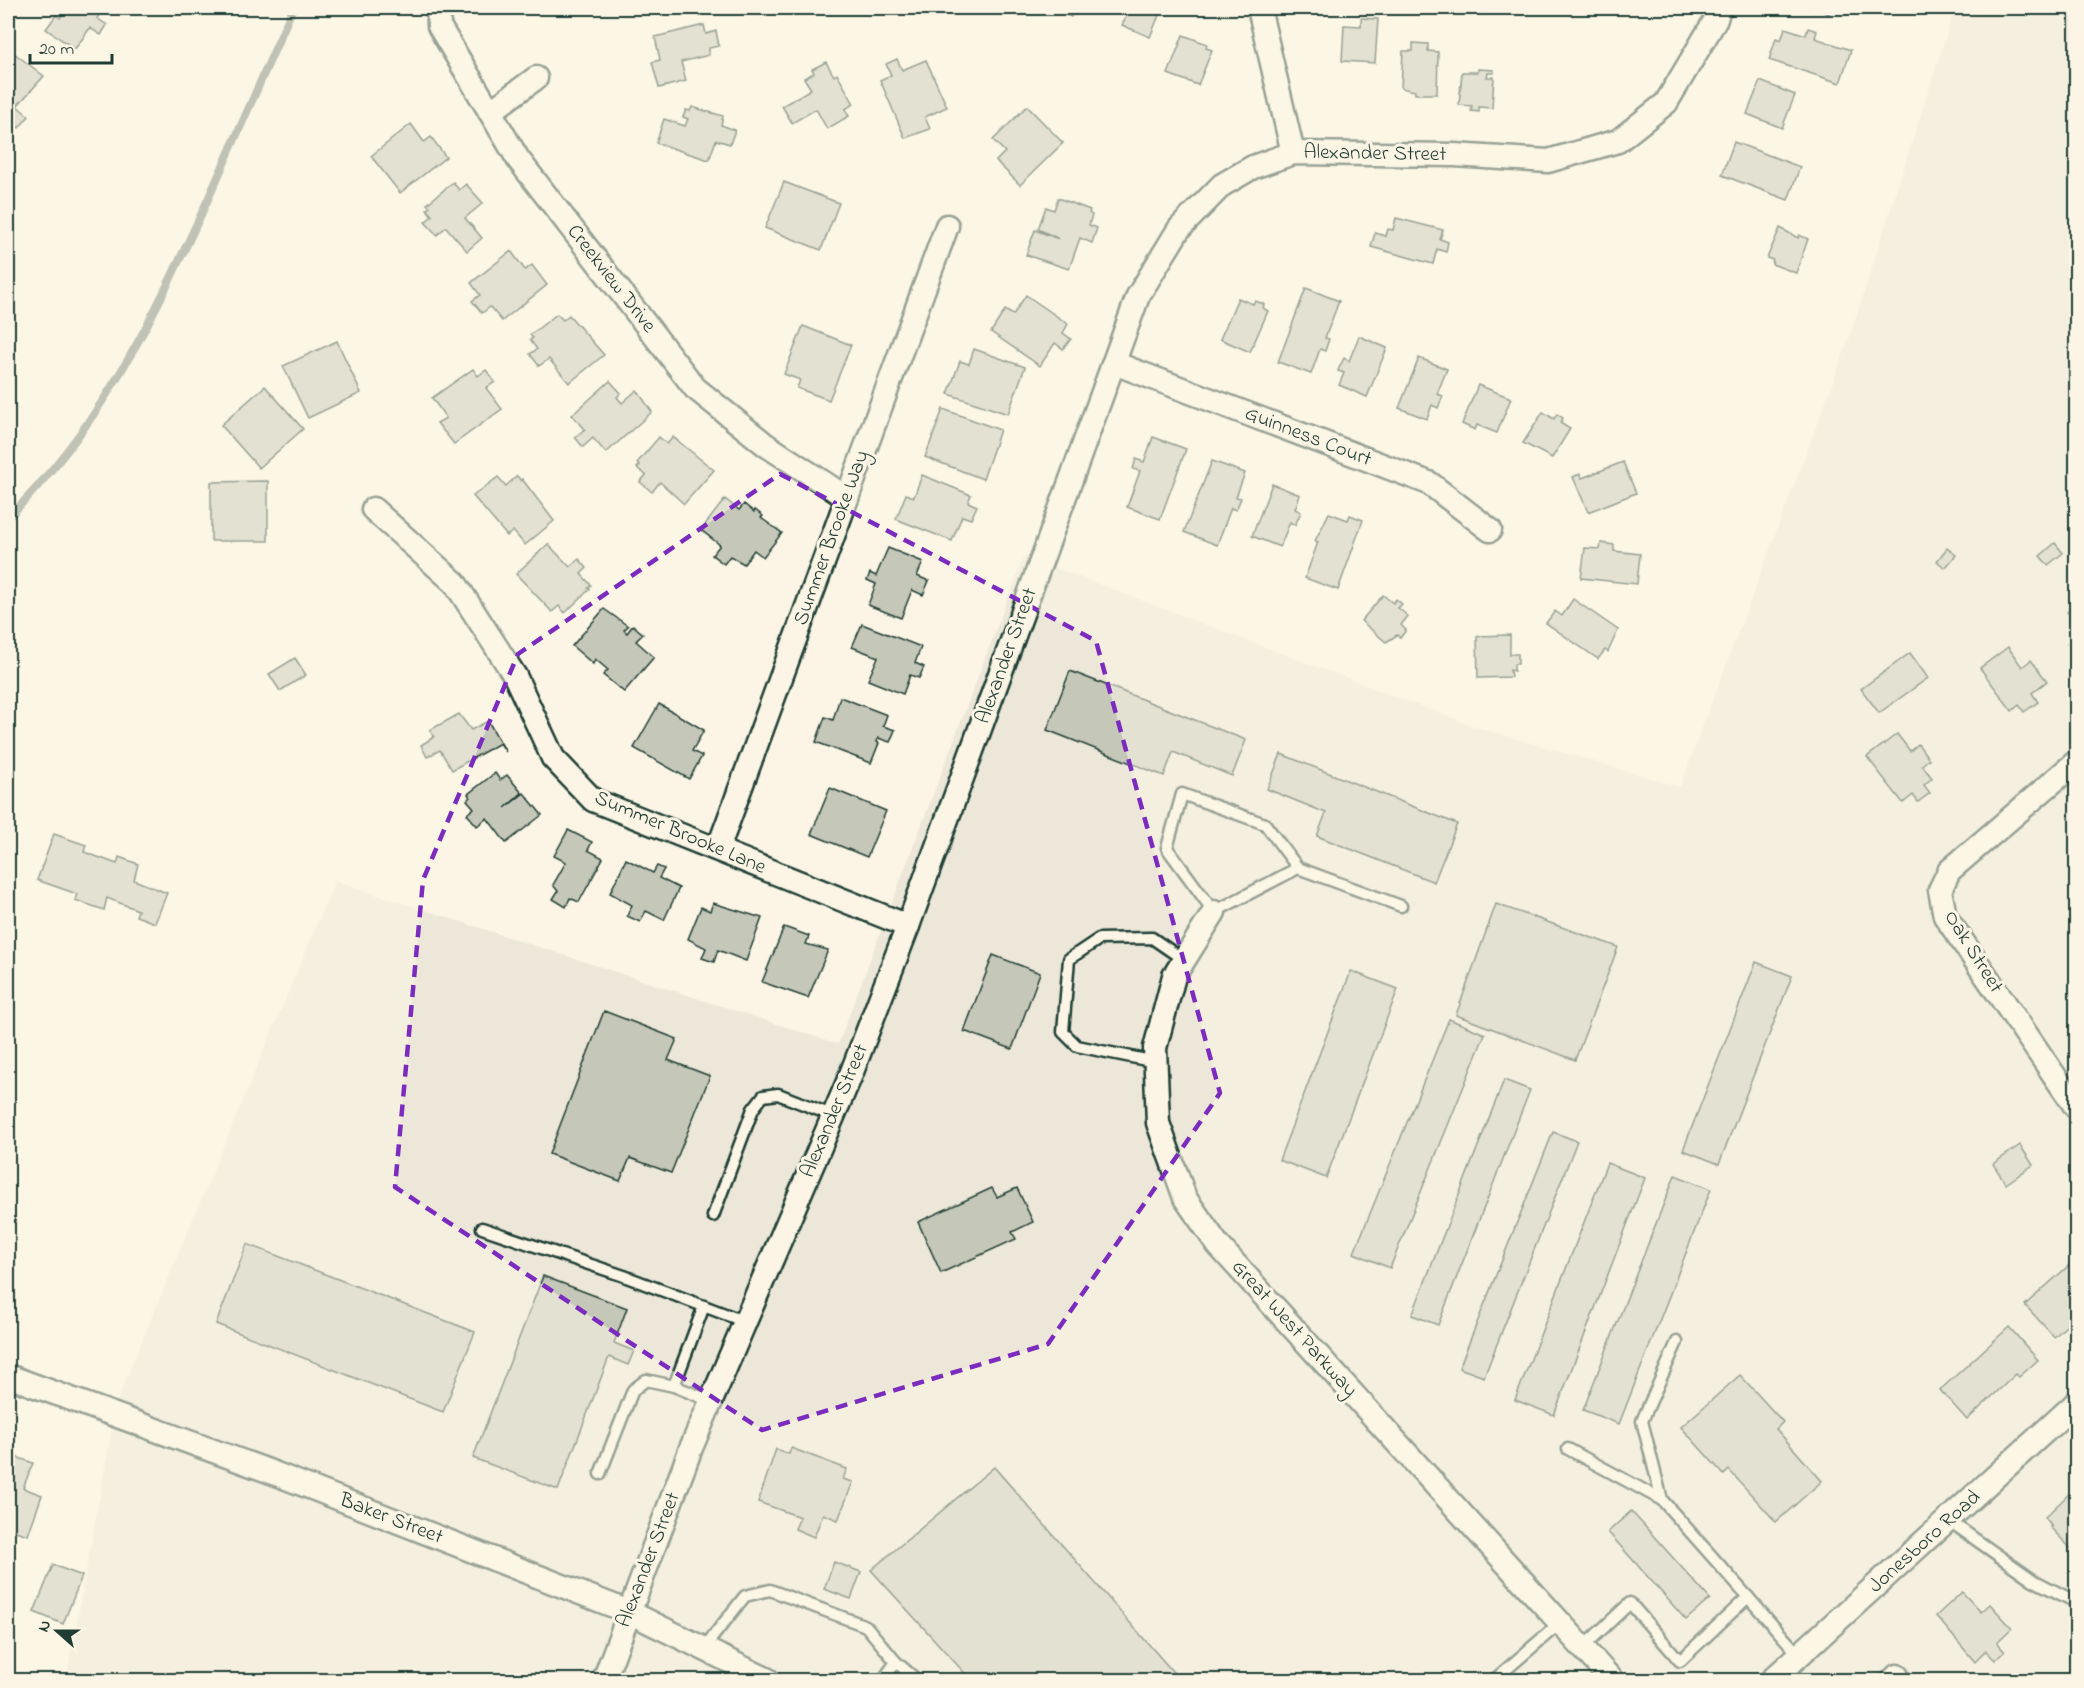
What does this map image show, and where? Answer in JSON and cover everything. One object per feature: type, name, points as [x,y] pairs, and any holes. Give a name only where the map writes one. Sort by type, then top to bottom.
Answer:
[{"type":"street","name":"Creekview Drive","points":[[438,8],[439,26],[518,159],[695,388],[766,445],[847,498]]},
{"type":"street","points":[[1259,8],[1293,153]]},
{"type":"street","name":"Alexander Street","points":[[604,1680],[711,1401],[834,1116],[908,926],[1138,296],[1179,229],[1222,185],[1253,167],[1293,153],[1454,155],[1548,161],[1618,141],[1666,103],[1716,19],[1719,8]]},
{"type":"street","points":[[490,112],[536,78]]},
{"type":"street","name":"Summer Brooke Way","points":[[718,849],[947,226]]},
{"type":"street","name":"Guinness Court","points":[[1114,363],[1429,483],[1490,530]]},
{"type":"street","name":"Summer Brooke Lane","points":[[373,508],[455,583],[515,676],[553,758],[593,800],[908,926]]},
{"type":"street","name":"Oak Street","points":[[2076,762],[1949,871],[1940,890],[1945,916],[2076,1107]]},
{"type":"street","name":"Great West Parkway","points":[[1214,912],[1174,976],[1155,1048],[1158,1123],[1185,1198],[1218,1245],[1612,1680]]},
{"type":"street","name":"Baker Street","points":[[8,1376],[271,1472],[629,1612],[768,1680]]},
{"type":"street","name":"Jonesboro Road","points":[[1772,1680],[2076,1403]]},
{"type":"lane","points":[[1298,868],[1214,912],[1167,848],[1182,794],[1265,824],[1298,868],[1401,906]]},
{"type":"lane","points":[[1156,1062],[1077,1046],[1063,1032],[1069,959],[1099,939],[1152,939],[1184,960]]},
{"type":"lane","points":[[713,1216],[753,1109],[763,1096],[778,1094],[834,1116]]},
{"type":"lane","points":[[482,1228],[624,1276],[746,1322]]},
{"type":"lane","points":[[674,1386],[704,1306]]},
{"type":"lane","points":[[1662,1500],[1642,1421],[1677,1342]]},
{"type":"lane","points":[[600,1474],[633,1390],[646,1380],[674,1386],[711,1401]]},
{"type":"lane","points":[[1568,1449],[1662,1500],[1800,1656]]},
{"type":"lane","points":[[1948,1520],[2033,1580],[2076,1602]]},
{"type":"lane","points":[[703,1649],[745,1596],[770,1590],[866,1626],[896,1662],[917,1680]]},
{"type":"lane","points":[[1582,1648],[1630,1603],[1680,1661],[1748,1597]]},
{"type":"lane","points":[[1494,1680],[1560,1623]]},
{"type":"lane","points":[[883,1680],[896,1662]]},
{"type":"highlighted area","points":[[780,474],[1096,641],[1220,1093],[1048,1344],[762,1430],[395,1187],[423,880],[518,654]]},
{"type":"shaded area","points":[[1955,8],[2076,8],[2076,1680],[66,1680],[118,1398],[335,881],[838,1044],[1024,556],[1473,726],[1680,787],[1848,342]]},
{"type":"building","points":[[58,8],[104,8],[97,18],[107,25],[101,35],[90,28],[75,49],[46,29],[56,15],[60,18],[64,12]]},
{"type":"building","points":[[172,8],[186,8],[182,14]]},
{"type":"building","points":[[1061,8],[1075,8],[1071,17],[1059,12]]},
{"type":"building","points":[[1080,8],[1096,8],[1094,13]]},
{"type":"building","points":[[1130,8],[1162,8],[1150,37],[1122,25]]},
{"type":"building","points":[[1814,8],[1832,8],[1829,14]]},
{"type":"building","points":[[1361,18],[1378,19],[1375,63],[1342,61],[1344,25],[1361,26]]},
{"type":"building","points":[[704,25],[706,34],[716,31],[719,46],[709,48],[709,55],[681,62],[686,81],[659,88],[652,62],[660,60],[655,37]]},
{"type":"building","points":[[1785,28],[1806,35],[1808,28],[1817,31],[1815,38],[1851,50],[1840,83],[1769,60],[1776,38],[1781,40]]},
{"type":"building","points":[[1183,35],[1207,44],[1206,48],[1212,50],[1198,85],[1168,74]]},
{"type":"building","points":[[1413,43],[1428,44],[1428,51],[1438,52],[1437,94],[1415,94],[1415,91],[1401,88],[1403,51],[1413,51]]},
{"type":"building","points":[[14,53],[44,76],[17,106],[29,116],[19,128],[8,118],[8,61]]},
{"type":"building","points":[[897,59],[902,70],[926,60],[947,107],[925,117],[930,129],[905,138],[880,80],[891,75],[886,64]]},
{"type":"building","points":[[826,62],[834,76],[837,74],[854,104],[845,109],[849,116],[827,129],[816,109],[792,123],[782,106],[811,89],[804,78],[814,73],[812,69]]},
{"type":"building","points":[[1478,69],[1494,70],[1494,73],[1488,73],[1487,77],[1494,77],[1492,108],[1479,107],[1479,112],[1471,111],[1472,106],[1459,105],[1462,72],[1478,72]]},
{"type":"building","points":[[1760,81],[1795,95],[1782,128],[1747,114]]},
{"type":"building","points":[[1027,106],[1063,143],[1020,185],[996,161],[1005,152],[993,140]]},
{"type":"building","points":[[692,107],[723,116],[721,125],[735,130],[730,144],[716,140],[709,160],[656,143],[664,119],[685,126],[688,119],[683,117],[686,110],[690,111]]},
{"type":"building","points":[[411,124],[424,142],[431,137],[446,157],[400,193],[371,156]]},
{"type":"building","points":[[1734,142],[1800,167],[1788,200],[1722,175]]},
{"type":"building","points":[[453,182],[459,190],[466,184],[483,203],[465,218],[482,238],[467,251],[446,227],[437,235],[425,222],[432,216],[427,209],[430,207],[427,204]]},
{"type":"building","points":[[784,182],[839,203],[821,250],[765,228]]},
{"type":"building","points":[[1058,198],[1090,210],[1089,213],[1092,215],[1089,225],[1097,228],[1092,243],[1080,238],[1069,269],[1026,255],[1035,230],[1059,239],[1038,229],[1046,207],[1054,210]]},
{"type":"building","points":[[1396,218],[1443,230],[1440,239],[1448,242],[1446,252],[1437,249],[1433,264],[1371,247],[1375,233],[1386,236],[1388,229],[1393,230]]},
{"type":"building","points":[[1780,228],[1798,238],[1799,235],[1808,239],[1796,273],[1772,264],[1773,260],[1767,258]]},
{"type":"building","points":[[511,251],[525,270],[532,265],[547,285],[502,321],[490,307],[482,313],[472,301],[480,295],[471,283]]},
{"type":"building","points":[[1306,288],[1339,301],[1325,338],[1329,339],[1325,351],[1320,349],[1311,374],[1278,362]]},
{"type":"building","points":[[1026,295],[1068,324],[1063,333],[1071,339],[1063,349],[1055,343],[1040,366],[991,332],[1005,310],[1013,315]]},
{"type":"building","points":[[1238,298],[1253,304],[1255,301],[1264,304],[1263,308],[1268,311],[1250,352],[1220,339]]},
{"type":"building","points":[[557,314],[563,320],[569,315],[604,355],[569,383],[549,359],[539,366],[530,354],[537,349],[530,340],[533,338],[530,335]]},
{"type":"building","points":[[803,326],[851,345],[829,400],[797,388],[800,380],[784,374]]},
{"type":"building","points":[[1359,336],[1387,348],[1367,397],[1339,385],[1344,373],[1338,371],[1340,366],[1344,358],[1349,361]]},
{"type":"building","points":[[337,341],[361,393],[308,418],[283,366]]},
{"type":"building","points":[[974,349],[1025,367],[1008,414],[948,394],[960,361],[969,364]]},
{"type":"building","points":[[1419,358],[1447,369],[1437,394],[1443,396],[1438,408],[1432,405],[1427,419],[1399,408]]},
{"type":"building","points":[[473,369],[478,376],[486,370],[495,382],[486,388],[502,409],[454,444],[437,423],[446,418],[432,398]]},
{"type":"building","points":[[610,381],[621,393],[617,397],[622,403],[637,390],[652,412],[606,453],[593,438],[583,447],[575,437],[585,429],[572,415]]},
{"type":"building","points":[[1478,385],[1511,398],[1497,433],[1477,425],[1475,430],[1462,424]]},
{"type":"building","points":[[265,386],[303,429],[259,468],[221,425]]},
{"type":"building","points":[[943,409],[1000,430],[983,479],[925,457]]},
{"type":"building","points":[[1543,412],[1554,419],[1557,414],[1563,418],[1560,423],[1570,429],[1552,458],[1523,443]]},
{"type":"building","points":[[659,437],[667,444],[673,437],[714,470],[684,504],[660,482],[652,492],[640,482],[646,475],[637,468],[640,465],[637,463]]},
{"type":"building","points":[[1153,437],[1186,449],[1160,519],[1127,507],[1140,471],[1133,469],[1136,459],[1144,462]]},
{"type":"building","points":[[1212,461],[1245,473],[1236,497],[1241,498],[1236,510],[1231,508],[1217,545],[1184,532]]},
{"type":"building","points":[[1623,462],[1636,493],[1588,512],[1573,477],[1580,474],[1582,478]]},
{"type":"building","points":[[922,475],[971,495],[968,502],[977,506],[971,519],[962,516],[952,541],[896,519],[906,494],[914,497]]},
{"type":"building","points":[[517,476],[521,481],[522,479],[554,521],[525,545],[513,531],[507,536],[473,496],[498,477],[506,486]]},
{"type":"building","points":[[268,481],[268,541],[211,541],[211,482]]},
{"type":"building","points":[[1272,484],[1300,495],[1295,509],[1301,512],[1295,525],[1290,522],[1280,547],[1252,536]]},
{"type":"building","points":[[725,499],[739,510],[744,504],[754,512],[755,510],[763,516],[761,518],[782,533],[763,557],[754,550],[744,564],[730,556],[724,564],[712,555],[720,545],[701,530]]},
{"type":"building","points":[[1329,513],[1348,520],[1350,515],[1363,520],[1338,590],[1305,578],[1318,542],[1315,541]]},
{"type":"building","points":[[1601,543],[1614,545],[1614,551],[1640,554],[1637,584],[1581,578],[1585,548],[1600,549]]},
{"type":"building","points":[[2055,543],[2063,553],[2048,565],[2040,556]]},
{"type":"building","points":[[548,544],[570,567],[579,559],[587,568],[581,574],[591,585],[588,588],[590,589],[565,613],[559,606],[552,612],[516,574]]},
{"type":"building","points":[[888,548],[923,562],[917,576],[929,581],[923,595],[912,590],[901,618],[868,605],[876,584],[867,580],[870,573],[876,576]]},
{"type":"building","points":[[1947,548],[1956,555],[1945,568],[1937,561]]},
{"type":"building","points":[[1383,595],[1393,603],[1396,599],[1402,604],[1398,608],[1408,616],[1401,625],[1406,630],[1400,638],[1397,635],[1386,642],[1361,621]]},
{"type":"building","points":[[1573,599],[1618,630],[1608,652],[1605,650],[1598,659],[1546,623],[1555,611],[1562,616]]},
{"type":"building","points":[[2076,605],[2076,633],[2071,626],[2075,622],[2067,612]]},
{"type":"building","points":[[604,609],[628,626],[624,630],[627,633],[633,625],[643,634],[636,641],[654,657],[624,692],[603,675],[608,670],[595,659],[593,664],[572,646]]},
{"type":"building","points":[[862,624],[921,647],[915,663],[924,667],[919,678],[910,675],[903,694],[868,680],[878,657],[852,647]]},
{"type":"building","points":[[1510,635],[1510,654],[1518,654],[1518,664],[1514,664],[1514,671],[1510,670],[1511,677],[1478,678],[1477,636]]},
{"type":"building","points":[[2076,636],[2076,655],[2067,643]]},
{"type":"building","points":[[2008,647],[2022,667],[2031,660],[2047,681],[2032,693],[2038,702],[2024,712],[2019,705],[2012,711],[1980,668]]},
{"type":"building","points":[[1910,653],[1928,678],[1879,713],[1861,689]]},
{"type":"building","points":[[295,658],[306,675],[280,691],[269,674]]},
{"type":"building","points":[[1070,671],[1246,740],[1232,776],[1173,752],[1164,776],[1047,730]]},
{"type":"building","points":[[840,697],[887,715],[883,726],[895,730],[890,742],[878,738],[879,743],[871,763],[816,742],[825,717],[833,720]]},
{"type":"building","points":[[659,704],[704,730],[692,751],[702,756],[689,779],[634,748]]},
{"type":"building","points":[[459,714],[471,730],[488,721],[506,752],[500,743],[452,770],[440,750],[427,757],[421,745],[434,737],[430,730]]},
{"type":"building","points":[[1897,734],[1910,751],[1918,744],[1929,759],[1922,765],[1932,778],[1924,785],[1930,793],[1918,802],[1913,795],[1903,803],[1867,757]]},
{"type":"building","points":[[1281,754],[1457,824],[1434,882],[1317,836],[1326,813],[1267,789]]},
{"type":"building","points":[[495,773],[500,780],[507,775],[522,793],[505,808],[524,793],[542,815],[506,843],[487,818],[477,826],[467,814],[474,808],[467,800],[470,797],[468,794]]},
{"type":"building","points":[[830,788],[886,811],[867,857],[811,834]]},
{"type":"building","points":[[568,830],[592,842],[588,850],[603,858],[579,902],[570,898],[566,907],[553,899],[558,891],[553,885],[566,862],[554,856]]},
{"type":"building","points":[[54,834],[86,845],[84,852],[117,864],[119,857],[138,864],[134,880],[167,893],[155,923],[136,916],[138,910],[107,898],[104,910],[75,900],[77,894],[37,880]]},
{"type":"building","points":[[626,859],[653,873],[657,866],[664,869],[659,878],[679,888],[664,920],[646,911],[640,922],[627,916],[632,905],[610,893]]},
{"type":"building","points":[[713,903],[762,918],[746,961],[718,950],[714,962],[702,958],[706,948],[688,939],[701,907],[710,911]]},
{"type":"building","points":[[1496,904],[1618,947],[1575,1060],[1456,1015]]},
{"type":"building","points":[[784,927],[809,936],[806,944],[828,950],[808,998],[762,982]]},
{"type":"building","points":[[993,955],[1040,973],[1012,1049],[964,1031]]},
{"type":"building","points":[[1756,962],[1792,976],[1719,1164],[1683,1150]]},
{"type":"building","points":[[1351,971],[1398,989],[1326,1178],[1279,1160]]},
{"type":"building","points":[[604,1011],[677,1039],[668,1060],[710,1076],[671,1173],[630,1158],[620,1181],[549,1154]]},
{"type":"building","points":[[1449,1019],[1485,1034],[1390,1268],[1354,1253]]},
{"type":"building","points":[[1504,1080],[1530,1090],[1438,1325],[1412,1315]]},
{"type":"building","points":[[1553,1132],[1577,1141],[1484,1377],[1459,1368]]},
{"type":"building","points":[[2020,1145],[2033,1165],[2006,1184],[1993,1164]]},
{"type":"building","points":[[1607,1163],[1645,1178],[1554,1415],[1515,1400]]},
{"type":"building","points":[[1675,1175],[1711,1189],[1619,1424],[1583,1410]]},
{"type":"building","points":[[992,1188],[997,1197],[1017,1188],[1033,1222],[1012,1232],[1016,1239],[941,1273],[918,1222]]},
{"type":"building","points":[[247,1244],[475,1332],[443,1412],[216,1324]]},
{"type":"building","points":[[2076,1259],[2076,1311],[2071,1316],[2074,1319],[2054,1337],[2025,1305]]},
{"type":"building","points":[[543,1276],[627,1308],[614,1343],[634,1351],[628,1365],[609,1357],[558,1490],[473,1458]]},
{"type":"building","points":[[2009,1327],[2038,1360],[2019,1377],[2016,1374],[1967,1420],[1940,1390]]},
{"type":"building","points":[[1740,1375],[1783,1422],[1776,1429],[1822,1481],[1776,1522],[1729,1470],[1724,1475],[1681,1427]]},
{"type":"building","points":[[791,1448],[847,1469],[843,1479],[853,1482],[838,1520],[823,1514],[814,1537],[795,1529],[800,1517],[758,1502],[776,1449],[789,1454]]},
{"type":"building","points":[[8,1454],[33,1463],[23,1488],[42,1495],[28,1535],[9,1529],[8,1532]]},
{"type":"building","points":[[994,1467],[1180,1680],[971,1680],[871,1570]]},
{"type":"building","points":[[2072,1491],[2076,1496],[2076,1554],[2050,1527],[2052,1526],[2045,1517]]},
{"type":"building","points":[[1631,1511],[1710,1599],[1686,1620],[1608,1532]]},
{"type":"building","points":[[834,1562],[861,1572],[851,1599],[824,1589]]},
{"type":"building","points":[[53,1565],[82,1576],[63,1624],[34,1612]]},
{"type":"building","points":[[1962,1592],[1981,1612],[1990,1604],[2012,1628],[1997,1642],[2005,1651],[1995,1660],[1986,1651],[1975,1662],[1936,1616]]},
{"type":"waterway","points":[[8,518],[69,448],[117,378],[139,340],[199,219],[293,8]]}]
